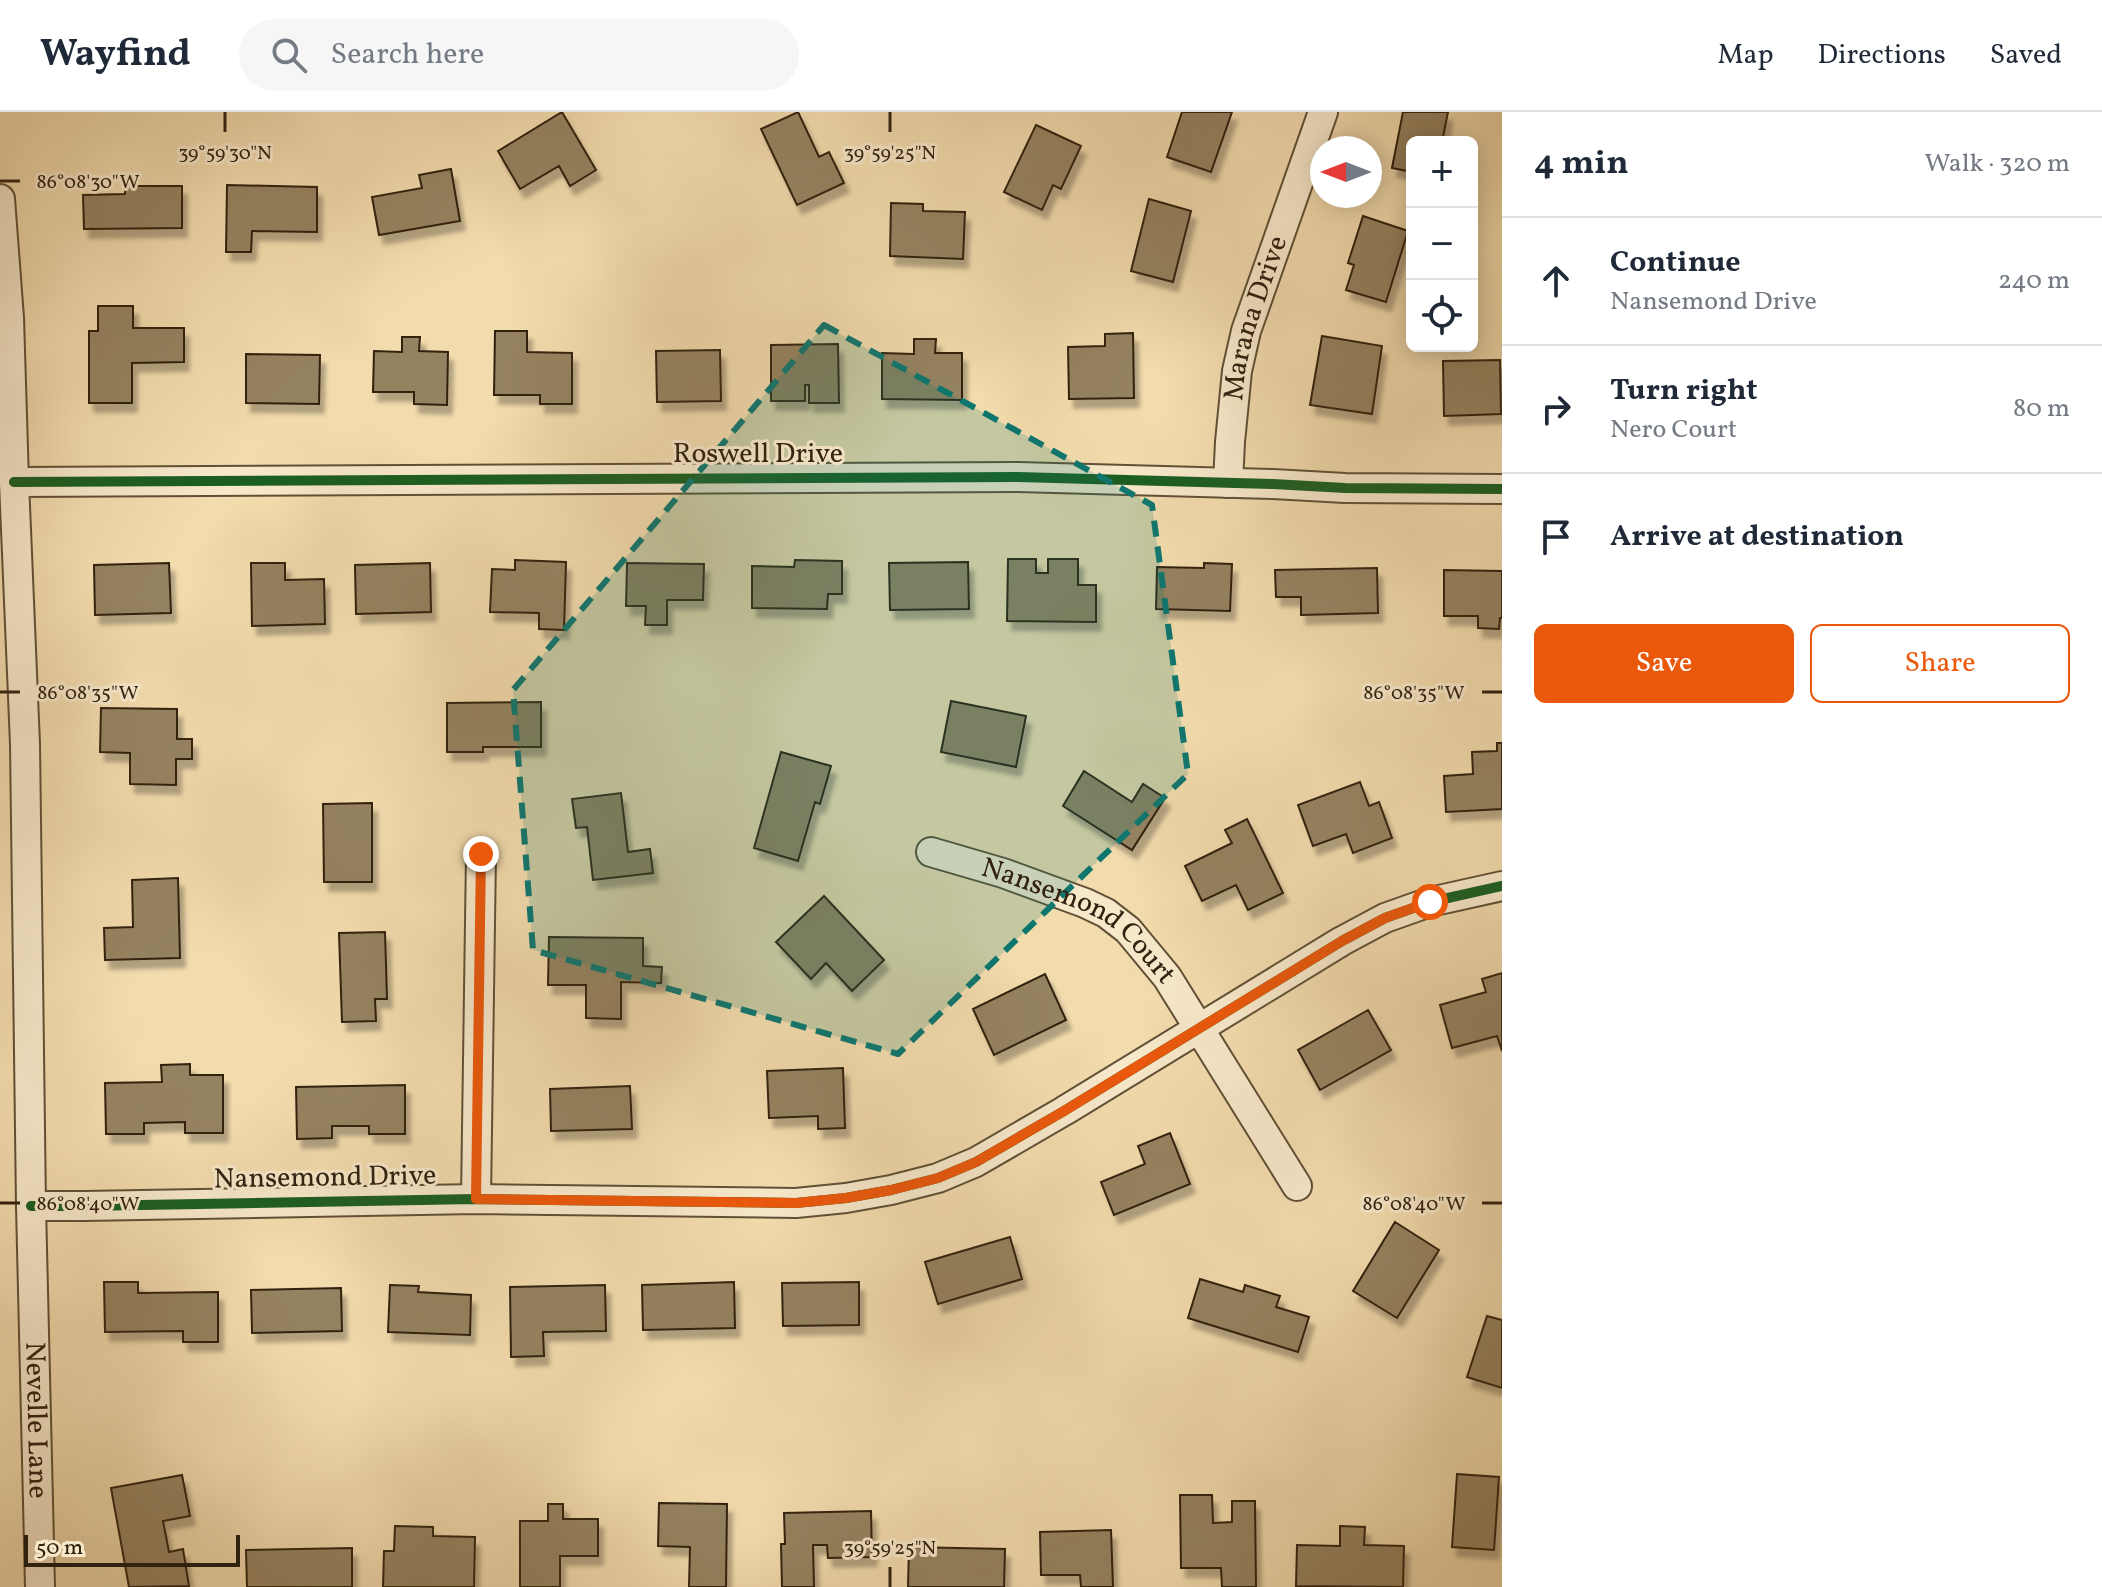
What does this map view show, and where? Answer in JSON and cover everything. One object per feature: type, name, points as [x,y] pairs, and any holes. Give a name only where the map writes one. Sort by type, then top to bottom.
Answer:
[{"type":"street","name":"Marana Drive","points":[[1228,483],[1237,371],[1246,331],[1323,112]]},
{"type":"street","name":"Nevelle Lane","points":[[0,199],[9,318],[25,744],[40,1587]]},
{"type":"street","name":"Roswell Drive","points":[[14,482],[1018,477],[1361,488],[1502,489]]},
{"type":"street","name":"Nansemond Court","points":[[931,852],[1003,873],[1085,903],[1106,913],[1128,930],[1167,977],[1297,1186]]},
{"type":"street","points":[[476,1199],[481,854]]},
{"type":"street","name":"Nansemond Drive","points":[[31,1206],[476,1199],[796,1203],[891,1190],[938,1178],[976,1162],[1385,918],[1430,902],[1502,886]]},
{"type":"highlighted area","points":[[824,325],[1152,505],[1188,774],[898,1054],[533,950],[513,690]]},
{"type":"building","points":[[562,112],[596,170],[570,186],[559,166],[520,189],[498,151]]},
{"type":"building","points":[[798,112],[819,157],[829,152],[844,183],[797,205],[761,129]]},
{"type":"building","points":[[1182,112],[1232,112],[1211,172],[1167,157]]},
{"type":"building","points":[[1403,112],[1448,112],[1443,136],[1406,136],[1406,171],[1392,168]]},
{"type":"building","points":[[1036,125],[1081,146],[1061,189],[1053,185],[1042,210],[1004,192]]},
{"type":"building","points":[[451,169],[460,221],[379,235],[372,197],[422,188],[419,175]]},
{"type":"building","points":[[227,185],[317,187],[317,232],[252,231],[251,252],[226,252]]},
{"type":"building","points":[[125,186],[182,186],[182,228],[84,229],[83,195],[125,194]]},
{"type":"building","points":[[1149,199],[1191,211],[1173,282],[1131,271]]},
{"type":"building","points":[[891,203],[923,204],[923,211],[965,212],[963,259],[890,256]]},
{"type":"building","points":[[1363,216],[1406,230],[1386,302],[1346,290],[1354,265],[1348,263]]},
{"type":"building","points":[[98,306],[133,306],[133,328],[184,328],[184,362],[132,363],[132,403],[89,403],[89,331],[98,331]]},
{"type":"building","points":[[495,331],[527,331],[527,352],[572,353],[572,404],[540,404],[540,395],[494,395]]},
{"type":"building","points":[[1133,333],[1134,398],[1069,399],[1068,347],[1105,346],[1105,334]]},
{"type":"building","points":[[1322,336],[1382,346],[1372,414],[1310,405]]},
{"type":"building","points":[[402,337],[420,337],[419,351],[448,352],[447,405],[414,404],[414,392],[373,392],[374,351],[402,352]]},
{"type":"building","points":[[914,339],[936,339],[935,353],[962,353],[962,400],[882,399],[882,353],[914,354]]},
{"type":"building","points":[[838,344],[839,403],[809,403],[809,385],[805,385],[805,401],[771,401],[771,345]]},
{"type":"building","points":[[720,350],[721,401],[657,402],[656,351]]},
{"type":"building","points":[[246,354],[320,355],[319,404],[246,403]]},
{"type":"building","points":[[1500,360],[1501,414],[1444,416],[1443,361]]},
{"type":"building","points":[[1008,559],[1036,559],[1036,573],[1048,573],[1048,559],[1078,559],[1078,585],[1096,585],[1096,622],[1007,621]]},
{"type":"building","points":[[515,560],[566,562],[564,630],[539,629],[539,613],[490,612],[492,569],[515,570]]},
{"type":"building","points":[[795,560],[842,561],[842,594],[828,594],[827,609],[752,608],[752,566],[794,567]]},
{"type":"building","points":[[968,562],[969,609],[890,610],[889,563]]},
{"type":"building","points":[[169,563],[171,613],[95,615],[94,565]]},
{"type":"building","points":[[251,563],[285,563],[285,580],[324,579],[325,624],[252,626]]},
{"type":"building","points":[[430,563],[431,612],[356,614],[355,565]]},
{"type":"building","points":[[627,563],[704,564],[703,600],[667,600],[667,625],[645,625],[646,606],[626,606]]},
{"type":"building","points":[[1204,563],[1232,564],[1230,611],[1156,609],[1157,567],[1204,568]]},
{"type":"building","points":[[1377,568],[1378,613],[1301,615],[1301,597],[1276,597],[1275,570]]},
{"type":"building","points":[[1444,570],[1502,571],[1502,618],[1499,629],[1478,628],[1478,616],[1444,616]]},
{"type":"building","points":[[951,701],[1026,716],[1016,767],[941,752]]},
{"type":"building","points":[[541,702],[541,747],[483,747],[483,752],[447,752],[447,703]]},
{"type":"building","points":[[101,708],[177,709],[177,739],[192,739],[192,759],[176,759],[176,785],[130,784],[130,753],[100,752]]},
{"type":"building","points":[[1497,743],[1502,743],[1502,809],[1446,812],[1444,776],[1473,774],[1472,752],[1497,751]]},
{"type":"building","points":[[781,752],[831,766],[820,804],[815,802],[798,861],[754,848]]},
{"type":"building","points":[[1084,771],[1132,802],[1143,784],[1165,798],[1132,850],[1063,806]]},
{"type":"building","points":[[1360,782],[1369,806],[1379,802],[1392,838],[1353,853],[1346,834],[1313,846],[1298,805]]},
{"type":"building","points":[[621,793],[628,852],[650,849],[653,873],[593,880],[587,827],[576,828],[572,799]]},
{"type":"building","points":[[372,803],[372,882],[324,882],[323,804]]},
{"type":"building","points":[[1247,819],[1283,893],[1248,910],[1236,885],[1202,901],[1185,866],[1232,843],[1225,830]]},
{"type":"building","points":[[178,878],[180,958],[105,960],[104,928],[133,927],[132,880]]},
{"type":"building","points":[[824,896],[884,960],[852,991],[826,963],[811,979],[776,942]]},
{"type":"building","points":[[385,932],[387,999],[375,999],[376,1021],[342,1022],[339,933]]},
{"type":"building","points":[[549,937],[643,938],[643,966],[662,967],[661,983],[621,982],[621,1019],[586,1018],[586,985],[548,985]]},
{"type":"building","points":[[1502,973],[1502,1051],[1497,1036],[1452,1048],[1440,1005],[1486,992],[1482,979]]},
{"type":"building","points":[[1045,974],[1066,1020],[994,1055],[973,1009]]},
{"type":"building","points":[[1368,1010],[1391,1050],[1320,1090],[1298,1050]]},
{"type":"building","points":[[190,1064],[190,1075],[223,1075],[223,1133],[185,1133],[185,1122],[144,1123],[144,1134],[106,1134],[105,1083],[162,1082],[161,1065]]},
{"type":"building","points":[[843,1068],[845,1128],[818,1129],[818,1116],[769,1118],[767,1071]]},
{"type":"building","points":[[405,1085],[405,1134],[369,1134],[369,1126],[332,1126],[332,1138],[297,1139],[296,1087]]},
{"type":"building","points":[[630,1086],[632,1129],[551,1131],[550,1089]]},
{"type":"building","points":[[1170,1133],[1190,1184],[1114,1215],[1101,1182],[1145,1164],[1138,1146]]},
{"type":"building","points":[[1395,1222],[1439,1250],[1397,1318],[1353,1291]]},
{"type":"building","points":[[1010,1237],[1022,1279],[938,1304],[925,1262]]},
{"type":"building","points":[[1200,1279],[1243,1292],[1245,1285],[1280,1296],[1276,1307],[1309,1317],[1298,1352],[1188,1318]]},
{"type":"building","points":[[104,1282],[138,1282],[138,1293],[218,1292],[218,1342],[183,1342],[183,1331],[105,1332]]},
{"type":"building","points":[[734,1282],[735,1328],[643,1330],[642,1285]]},
{"type":"building","points":[[859,1282],[859,1325],[783,1326],[782,1283]]},
{"type":"building","points":[[390,1285],[419,1286],[418,1292],[471,1295],[470,1335],[388,1332]]},
{"type":"building","points":[[605,1285],[606,1331],[543,1332],[544,1356],[511,1357],[510,1287]]},
{"type":"building","points":[[341,1288],[342,1331],[252,1333],[251,1290]]},
{"type":"building","points":[[1487,1316],[1502,1320],[1502,1388],[1467,1377]]},
{"type":"building","points":[[1457,1474],[1499,1477],[1494,1550],[1452,1547]]},
{"type":"building","points":[[182,1475],[190,1516],[163,1521],[169,1552],[183,1549],[189,1586],[129,1587],[111,1488]]},
{"type":"building","points":[[1180,1495],[1212,1495],[1213,1523],[1232,1522],[1232,1501],[1255,1501],[1256,1587],[1222,1587],[1221,1568],[1181,1568]]},
{"type":"building","points":[[659,1503],[727,1504],[726,1587],[689,1587],[690,1547],[658,1546]]},
{"type":"building","points":[[548,1504],[563,1504],[563,1519],[598,1519],[598,1556],[560,1556],[560,1587],[520,1587],[520,1521],[548,1521]]},
{"type":"building","points":[[871,1511],[872,1557],[828,1558],[827,1545],[813,1545],[814,1587],[782,1587],[784,1513]]},
{"type":"building","points":[[395,1526],[433,1527],[433,1536],[475,1537],[474,1587],[383,1587],[384,1551],[394,1551]]},
{"type":"building","points":[[1340,1526],[1365,1527],[1364,1545],[1404,1546],[1403,1587],[1296,1586],[1297,1545],[1340,1546]]},
{"type":"building","points":[[1111,1530],[1113,1587],[1081,1587],[1080,1575],[1041,1575],[1040,1532]]},
{"type":"building","points":[[909,1547],[1005,1549],[1004,1587],[908,1587]]},
{"type":"building","points":[[352,1548],[352,1587],[247,1587],[246,1550]]},
{"type":"cycle path","points":[[14,482],[1018,477],[1345,488],[1502,489]]},
{"type":"cycle path","points":[[31,1206],[476,1199],[796,1203],[891,1190],[938,1178],[976,1162],[1385,918],[1430,902],[1502,886]]},
{"type":"route","points":[[481,854],[476,1199],[796,1203],[846,1198],[938,1178],[976,1162],[1064,1111],[1342,941],[1385,918],[1430,902]]}]
